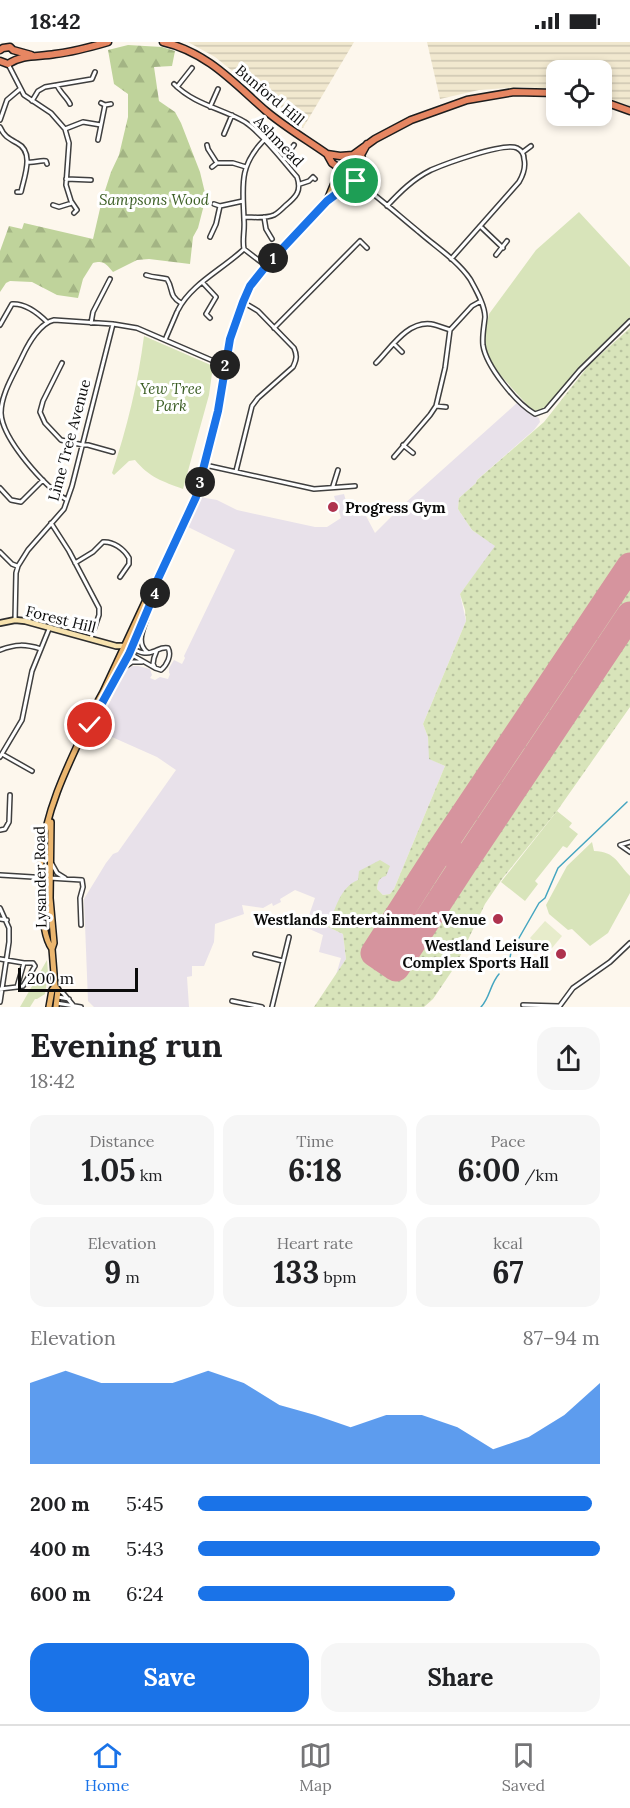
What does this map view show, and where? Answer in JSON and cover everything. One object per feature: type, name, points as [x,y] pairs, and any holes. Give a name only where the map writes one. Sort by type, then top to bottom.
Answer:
[{"type":"highway","points":[[4,62],[32,56],[58,54],[108,42]]},
{"type":"highway","name":"Bunford Hill","points":[[163,42],[183,48],[212,63],[273,117],[333,155],[332,163],[348,171]]},
{"type":"highway","points":[[5,48],[32,56]]},
{"type":"highway","points":[[4,62],[14,54],[5,48]]},
{"type":"highway","points":[[333,155],[353,154],[385,133],[411,120],[466,100],[503,93],[546,92]]},
{"type":"highway","points":[[612,105],[630,111]]},
{"type":"highway","points":[[348,171],[363,154],[368,144]]},
{"type":"main road","points":[[348,171],[353,154]]},
{"type":"main road","name":"Lysander Road","points":[[85,729],[90,725],[120,671],[151,589],[157,581],[196,497],[218,411],[231,332],[250,286],[327,201],[339,192],[348,171]]},
{"type":"main road","name":"Lysander Road","points":[[327,201],[334,183],[348,171]]},
{"type":"main road","name":"Lysander Road","points":[[52,949],[49,945],[43,916],[41,877],[41,859],[46,829],[68,764],[86,723],[151,604],[157,581]]},
{"type":"main road","name":"Lysander Road","points":[[54,806],[50,856],[54,998]]},
{"type":"street","points":[[4,62],[20,89],[32,101],[51,113],[65,129],[69,143],[66,179],[72,203],[77,211]]},
{"type":"street","name":"Ashmead","points":[[192,68],[176,86],[196,101],[248,124],[283,160],[300,184],[294,199],[274,215],[244,217]]},
{"type":"street","points":[[92,79],[95,72]]},
{"type":"street","points":[[32,101],[38,91],[45,87],[92,79]]},
{"type":"street","points":[[92,79],[95,83]]},
{"type":"street","points":[[57,85],[70,104]]},
{"type":"street","points":[[0,120],[7,100],[20,89]]},
{"type":"street","points":[[210,107],[218,89]]},
{"type":"street","points":[[98,140],[103,104],[111,104]]},
{"type":"street","points":[[225,134],[232,115]]},
{"type":"street","points":[[65,129],[83,122],[100,125]]},
{"type":"street","points":[[0,126],[1,132],[23,148],[27,154],[28,162],[21,192]]},
{"type":"street","points":[[221,127],[227,129]]},
{"type":"street","points":[[244,249],[243,179],[254,151],[264,140]]},
{"type":"street","points":[[207,145],[218,163]]},
{"type":"street","points":[[283,160],[294,146]]},
{"type":"street","points":[[522,152],[531,146]]},
{"type":"street","points":[[387,206],[400,192],[431,170],[472,155],[504,147],[518,148],[525,160],[521,179],[451,259]]},
{"type":"street","points":[[285,148],[290,151]]},
{"type":"street","points":[[28,162],[47,160]]},
{"type":"street","points":[[212,167],[218,163],[233,163],[246,167]]},
{"type":"street","points":[[348,171],[360,176],[371,190]]},
{"type":"street","points":[[348,171],[451,259],[470,279],[485,314],[482,338],[488,359],[500,379],[535,414],[546,410],[580,370],[630,321]]},
{"type":"street","points":[[300,184],[314,177]]},
{"type":"street","points":[[66,179],[83,183],[91,180]]},
{"type":"street","points":[[214,204],[220,206],[243,201]]},
{"type":"street","points":[[53,205],[59,209],[72,203]]},
{"type":"street","points":[[210,237],[220,206]]},
{"type":"street","points":[[264,217],[268,233],[272,238]]},
{"type":"street","points":[[480,226],[503,248]]},
{"type":"street","points":[[263,236],[268,233]]},
{"type":"street","points":[[274,328],[360,241],[367,248]]},
{"type":"street","points":[[496,255],[507,241]]},
{"type":"street","points":[[244,249],[266,266]]},
{"type":"street","points":[[165,340],[181,303],[244,249]]},
{"type":"street","points":[[146,275],[156,279],[162,277],[167,279],[171,294],[181,303]]},
{"type":"street","points":[[91,323],[93,312],[110,279]]},
{"type":"street","points":[[202,283],[216,297],[206,314]]},
{"type":"street","points":[[394,457],[436,406],[445,368],[450,330],[472,306],[481,301]]},
{"type":"street","points":[[236,471],[252,406],[293,367],[297,355],[294,348],[254,307],[243,302]]},
{"type":"street","points":[[0,325],[12,304],[18,303],[37,312],[47,322]]},
{"type":"street","points":[[202,312],[210,318]]},
{"type":"street","points":[[67,500],[43,480],[2,429],[1,412],[5,394],[26,348],[47,322],[54,320],[137,328],[225,366]]},
{"type":"street","name":"Lime Tree Avenue","points":[[18,566],[28,550],[64,508],[72,486],[113,324]]},
{"type":"street","points":[[376,363],[406,331],[419,325],[431,324],[450,330]]},
{"type":"street","points":[[394,344],[402,352]]},
{"type":"street","points":[[62,363],[40,412],[45,423],[61,440],[113,452]]},
{"type":"street","points":[[436,406],[446,407]]},
{"type":"street","points":[[403,445],[413,453]]},
{"type":"street","points":[[205,465],[314,489],[355,486]]},
{"type":"street","points":[[333,487],[338,470]]},
{"type":"street","points":[[0,489],[11,500],[21,502],[43,480]]},
{"type":"street","points":[[51,523],[99,608],[99,615],[91,638]]},
{"type":"street","points":[[75,563],[93,552],[100,544],[107,542],[119,547],[129,558],[129,564],[121,571],[120,577]]},
{"type":"street","points":[[0,552],[12,564],[18,566],[15,620]]},
{"type":"street","points":[[148,653],[143,649],[141,640],[151,604]]},
{"type":"street","name":"Forest Hill","points":[[0,623],[25,621],[127,650]]},
{"type":"street","points":[[32,771],[1,755],[22,720],[32,671],[50,627]]},
{"type":"street","points":[[0,650],[10,646],[25,645],[41,649]]},
{"type":"street","points":[[167,647],[170,655],[163,669],[144,663],[127,650],[148,653],[167,647]]},
{"type":"street","points":[[155,668],[153,664],[157,650]]},
{"type":"street","points":[[120,671],[132,662],[144,663]]},
{"type":"street","points":[[0,830],[5,829],[9,822],[10,795]]},
{"type":"street","points":[[630,842],[620,845],[630,852]]},
{"type":"street","points":[[50,856],[52,867],[65,879]]},
{"type":"street","points":[[0,875],[82,880],[81,925]]},
{"type":"street","points":[[0,908],[9,927],[0,1002]]},
{"type":"street","points":[[0,919],[7,920]]},
{"type":"street","points":[[272,1007],[289,937]]},
{"type":"street","points":[[523,1005],[559,1006],[573,988],[610,962],[630,943]]},
{"type":"street","points":[[255,954],[283,961]]},
{"type":"street","points":[[0,959],[33,963],[35,966],[23,986],[1,989]]},
{"type":"street","points":[[17,987],[24,963]]},
{"type":"street","points":[[54,998],[69,999]]},
{"type":"street","points":[[54,998],[69,999]]},
{"type":"street","points":[[54,998],[81,1007]]},
{"type":"street","points":[[69,999],[73,1005]]},
{"type":"street","points":[[232,1001],[262,1007]]},
{"type":"street","points":[[68,1007],[73,1005]]},
{"type":"shaded area","points":[[188,42],[354,42],[303,128],[215,57]]},
{"type":"shaded area","points":[[427,42],[630,42],[630,106],[612,100],[612,60],[546,60],[546,88],[522,87],[479,90],[440,99]]},
{"type":"shaded area","points":[[518,402],[527,412],[539,418],[540,422],[459,498],[458,509],[472,530],[496,546],[460,594],[466,621],[423,724],[428,737],[430,759],[445,766],[394,889],[390,894],[383,895],[377,889],[378,881],[382,877],[358,880],[328,927],[343,934],[346,959],[336,975],[341,958],[319,952],[323,935],[305,927],[315,898],[295,890],[273,906],[272,903],[263,908],[242,905],[244,914],[215,924],[214,942],[204,966],[192,966],[192,976],[187,977],[189,1007],[94,1007],[88,1001],[84,899],[106,863],[113,854],[118,852],[176,770],[157,757],[94,729],[124,672],[132,666],[150,669],[152,675],[150,678],[155,680],[160,677],[168,679],[169,668],[174,660],[182,664],[235,550],[188,527],[200,497],[217,500],[237,510],[315,527],[327,527],[341,518],[334,496],[344,494],[350,515],[366,516],[375,533]]},
{"type":"green space","name":"Sampsons Wood","points":[[128,45],[162,47],[175,51],[172,66],[154,67],[159,101],[175,112],[181,123],[200,172],[206,197],[198,228],[193,237],[190,264],[149,259],[137,260],[113,272],[104,263],[93,263],[83,279],[78,298],[57,295],[32,282],[10,281],[0,292],[0,251],[9,226],[22,229],[24,223],[93,239],[102,200],[119,155],[128,117],[128,94],[114,84],[108,50]]},
{"type":"green space","points":[[579,212],[630,267],[630,319],[575,372],[544,410],[536,411],[530,408],[493,365],[487,354],[484,337],[489,314],[536,250]]},
{"type":"green space","points":[[630,328],[630,707],[557,811],[502,879],[485,904],[456,965],[433,999],[424,1007],[314,1007],[346,959],[343,934],[328,927],[342,893],[358,880],[359,871],[380,860],[390,866],[386,876],[379,881],[377,889],[383,895],[390,894],[445,766],[429,759],[428,737],[423,724],[466,621],[460,594],[495,546],[472,530],[458,509],[459,498],[544,422],[589,365]]},
{"type":"green space","name":"Yew Tree Park","points":[[144,336],[213,366],[209,395],[183,489],[151,475],[135,460],[129,461],[114,475],[112,473],[139,371]]},
{"type":"green space","points":[[557,811],[572,823],[569,827],[578,834],[567,848],[563,846],[535,881],[538,884],[525,901],[501,882]]},
{"type":"green space","points":[[592,842],[594,851],[612,856],[630,876],[630,893],[608,933],[590,946],[572,929],[568,930],[549,914],[546,905],[567,866]]},
{"type":"green space","points":[[545,921],[562,936],[547,954],[530,938]]},
{"type":"green space","points":[[47,960],[45,994],[35,999],[30,1007],[20,1007]]},
{"type":"waterway","points":[[503,969],[509,964],[511,952],[539,903],[545,898],[558,868],[627,802]]},
{"type":"waterway","points":[[481,1007],[499,974]]},
{"type":"runway","points":[[630,566],[442,847],[465,862],[630,615]]},
{"type":"runway","points":[[442,847],[465,862],[396,968],[374,953],[442,847]]},
{"type":"place","name":"Progress Gym","points":[[333,507]]},
{"type":"place","name":"Westlands Entertainment Venue","points":[[498,919]]},
{"type":"place","name":"Westland Leisure Complex Sports Hall","points":[[561,954]]},
{"type":"route","points":[[90,725],[129,654],[156,590],[157,581],[196,497],[218,411],[230,339],[237,313],[250,286],[327,201],[339,192],[350,177],[356,181]]}]
